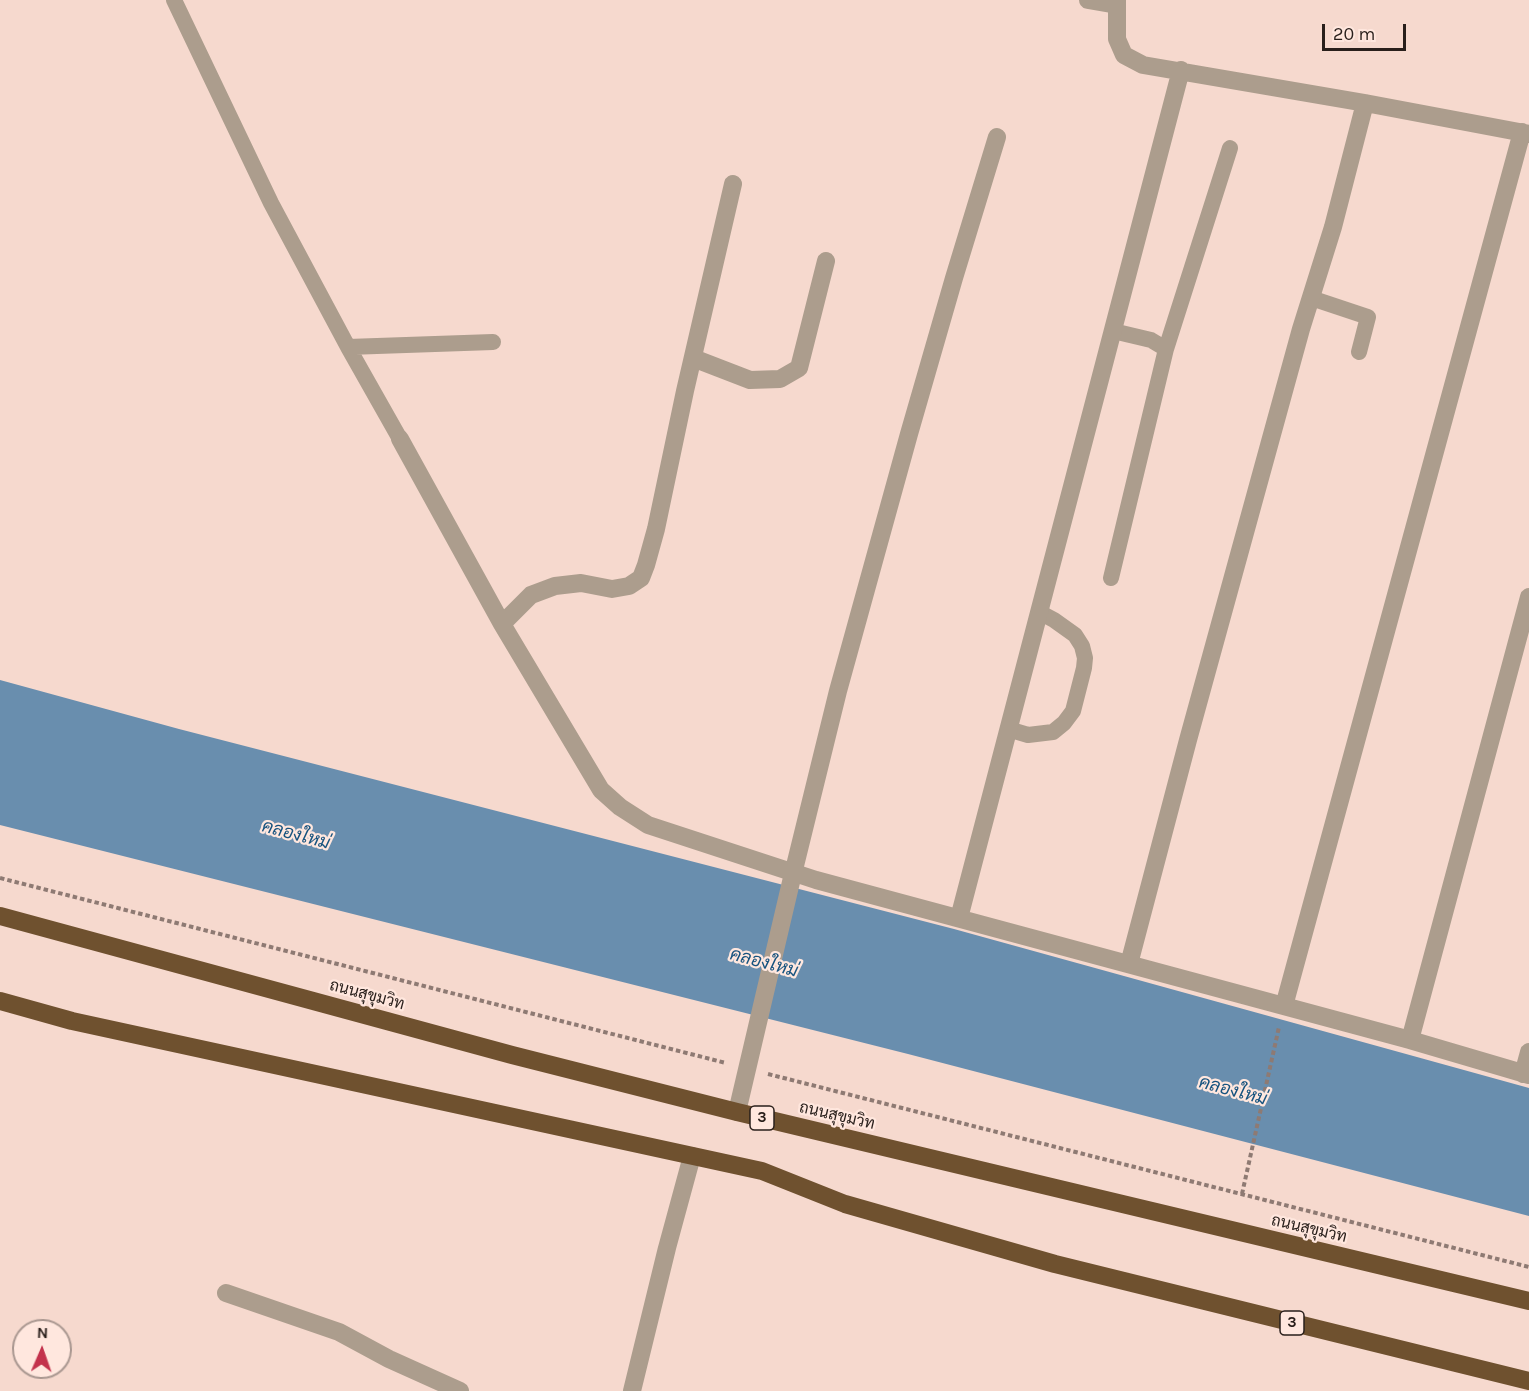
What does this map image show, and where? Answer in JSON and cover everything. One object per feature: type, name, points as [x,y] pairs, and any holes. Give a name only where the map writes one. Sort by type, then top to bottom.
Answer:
[{"type":"highway","name":"ถนนสุขุมวิท","points":[[0,916],[512,1055],[737,1112],[1529,1301]]},
{"type":"highway","name":"3","points":[[0,1001],[72,1021],[762,1171],[845,1204],[1055,1264],[1529,1381]]},
{"type":"street","points":[[1088,0],[1117,3],[1117,39],[1124,55],[1143,65],[1525,133],[1284,1006]]},
{"type":"street","points":[[959,918],[1181,70]]},
{"type":"street","points":[[1129,964],[1188,740],[1311,298],[1333,227],[1365,103]]},
{"type":"street","points":[[737,1112],[838,691],[954,278],[997,137]]},
{"type":"street","points":[[502,624],[531,595],[555,586],[581,583],[612,589],[629,586],[641,578],[656,529],[733,184]]},
{"type":"street","points":[[693,358],[750,380],[780,379],[799,368],[826,261]]},
{"type":"street","points":[[400,439],[502,624],[601,790],[620,807],[648,825],[792,877],[816,880],[959,918],[1410,1040],[1526,1075],[1529,1052]]},
{"type":"street","points":[[1410,1040],[1529,597]]},
{"type":"street","points":[[632,1391],[692,1156]]},
{"type":"street","points":[[226,1293],[339,1332],[389,1359],[460,1391]]},
{"type":"lane","points":[[174,0],[271,203],[400,439]]},
{"type":"lane","points":[[1111,578],[1166,349],[1230,148]]},
{"type":"lane","points":[[1311,298],[1368,318],[1359,352]]},
{"type":"lane","points":[[1113,332],[1151,340],[1166,349]]},
{"type":"lane","points":[[348,347],[493,342]]},
{"type":"lane","points":[[1008,729],[1028,735],[1053,732],[1073,711],[1084,668],[1085,658],[1082,646],[1075,635],[1039,612]]},
{"type":"path","points":[[1242,1194],[1284,1006]]},
{"type":"water","name":"คลองใหม่","points":[[0,680],[179,729],[954,929],[1529,1088],[1529,1216],[908,1054],[0,825]]}]
